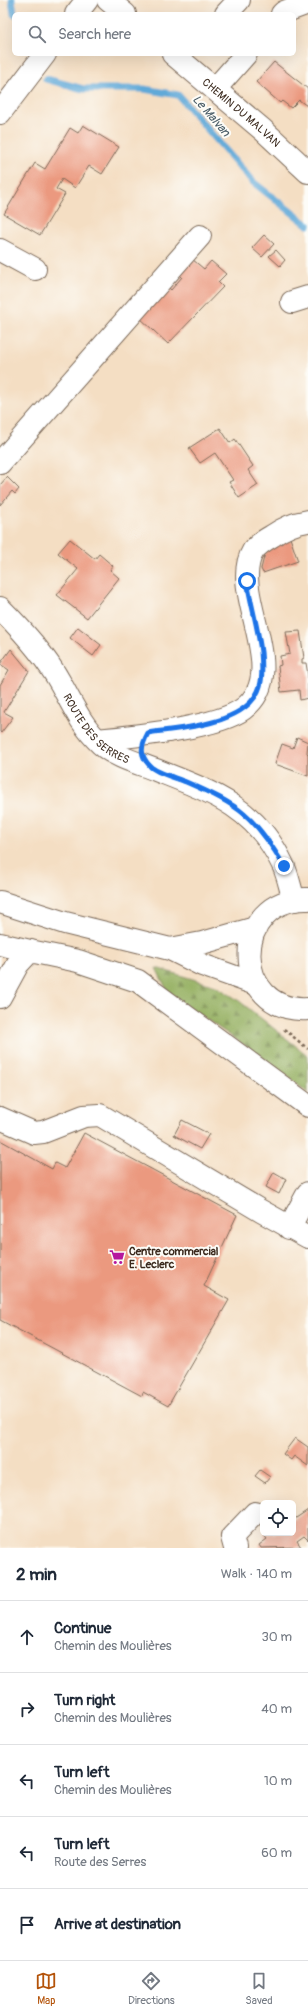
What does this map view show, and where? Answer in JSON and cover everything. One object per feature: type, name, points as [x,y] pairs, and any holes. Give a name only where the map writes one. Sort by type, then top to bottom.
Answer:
[{"type":"street","points":[[78,12],[87,0]]},
{"type":"street","points":[[108,0],[123,12]]},
{"type":"street","points":[[132,12],[133,0]]},
{"type":"street","points":[[228,12],[239,0]]},
{"type":"street","points":[[284,12],[308,3]]},
{"type":"street","points":[[0,113],[43,56]]},
{"type":"street","points":[[215,89],[244,56]]},
{"type":"street","name":"CHEMIN DU MALVAN","points":[[181,57],[308,172]]},
{"type":"street","points":[[0,463],[200,236]]},
{"type":"street","points":[[0,250],[35,269]]},
{"type":"street","points":[[98,740],[148,733],[224,719],[237,713],[253,700],[260,686],[262,665],[257,627],[248,587],[250,558],[257,546],[262,542],[289,526],[308,520]]},
{"type":"street","name":"ROUTE DES SERRES","points":[[0,608],[28,636],[61,683],[78,717],[98,740],[112,751],[222,798],[239,809],[250,818],[268,838],[301,899]]},
{"type":"street","points":[[148,733],[142,749],[145,760],[151,768]]},
{"type":"street","points":[[301,899],[275,907],[261,920],[255,928],[250,942],[249,957],[253,976],[258,985],[273,1001],[283,1006],[307,1012]]},
{"type":"street","points":[[0,902],[66,923],[170,949],[202,965],[258,985]]},
{"type":"street","points":[[170,949],[202,944],[255,928]]},
{"type":"street","points":[[0,944],[78,961],[138,981],[308,1106]]},
{"type":"street","points":[[0,996],[18,964],[30,951]]},
{"type":"street","points":[[0,1118],[34,1133],[43,1132],[84,1116],[100,1115],[299,1233],[308,1193]]},
{"type":"street","points":[[235,1548],[232,1537],[255,1513]]},
{"type":"green space","points":[[156,968],[216,986],[238,1000],[306,1054],[308,1056],[308,1093],[269,1062],[169,994]]},
{"type":"building","points":[[274,62],[308,89],[307,106],[299,100],[291,108],[282,101],[280,103],[256,82]]},
{"type":"building","points":[[83,125],[119,147],[102,174],[89,166],[75,188],[62,179],[56,189],[65,194],[40,235],[4,214],[35,163],[45,169],[70,128],[78,133]]},
{"type":"building","points":[[264,235],[274,244],[262,257],[252,248]]},
{"type":"building","points":[[276,250],[285,260],[280,266],[269,256]]},
{"type":"building","points":[[192,259],[204,269],[211,261],[226,274],[218,282],[223,287],[168,344],[139,317],[167,286],[171,290],[182,277],[179,274]]},
{"type":"building","points":[[220,428],[230,443],[235,439],[253,466],[248,470],[258,485],[239,498],[229,482],[233,480],[215,453],[200,463],[189,448]]},
{"type":"building","points":[[7,477],[19,489],[15,494],[12,491],[0,505],[0,485]]},
{"type":"building","points":[[289,535],[298,561],[263,573],[261,569],[265,553]]},
{"type":"building","points":[[70,539],[95,559],[99,554],[113,566],[110,570],[119,578],[87,618],[57,595],[78,569],[58,553]]},
{"type":"building","points":[[78,627],[101,645],[93,656],[70,638]]},
{"type":"building","points":[[300,631],[304,658],[302,659],[302,663],[306,663],[308,675],[308,698],[300,700],[299,690],[281,692],[278,666],[281,665],[280,656],[290,654],[286,632]]},
{"type":"building","points":[[11,649],[29,671],[4,712],[13,717],[1,733],[0,685],[9,670],[0,664]]},
{"type":"building","points":[[297,737],[308,742],[308,776],[275,764],[282,744],[293,748]]},
{"type":"building","points":[[182,1120],[209,1134],[200,1149],[174,1135]]},
{"type":"building","name":"Centre commercial E. Leclerc","points":[[84,1133],[237,1215],[204,1286],[229,1300],[168,1406],[143,1392],[142,1396],[0,1320],[0,1140],[52,1169],[55,1163],[65,1168]]},
{"type":"building","points":[[274,1172],[286,1179],[279,1194],[266,1187]]},
{"type":"building","points":[[295,1438],[308,1447],[308,1466],[294,1456],[291,1460],[283,1454]]},
{"type":"building","points":[[260,1470],[270,1477],[265,1483],[255,1476]]},
{"type":"building","points":[[308,1510],[308,1540],[304,1536],[297,1541],[301,1547],[261,1548],[259,1545],[267,1539],[265,1536],[296,1536],[296,1518]]},
{"type":"waterway","name":"Le Malvan","points":[[12,0],[14,12]]},
{"type":"waterway","name":"Le Malvan","points":[[46,79],[83,89],[144,89],[178,95],[253,182],[308,225]]},
{"type":"place","name":"Centre commercial E. Leclerc","points":[[117,1257]]},
{"type":"route","points":[[247,581],[261,653],[262,676],[257,694],[248,705],[232,716],[187,727],[148,733],[143,742],[142,754],[151,768],[222,798],[239,809],[255,823],[268,838],[284,866]]}]
